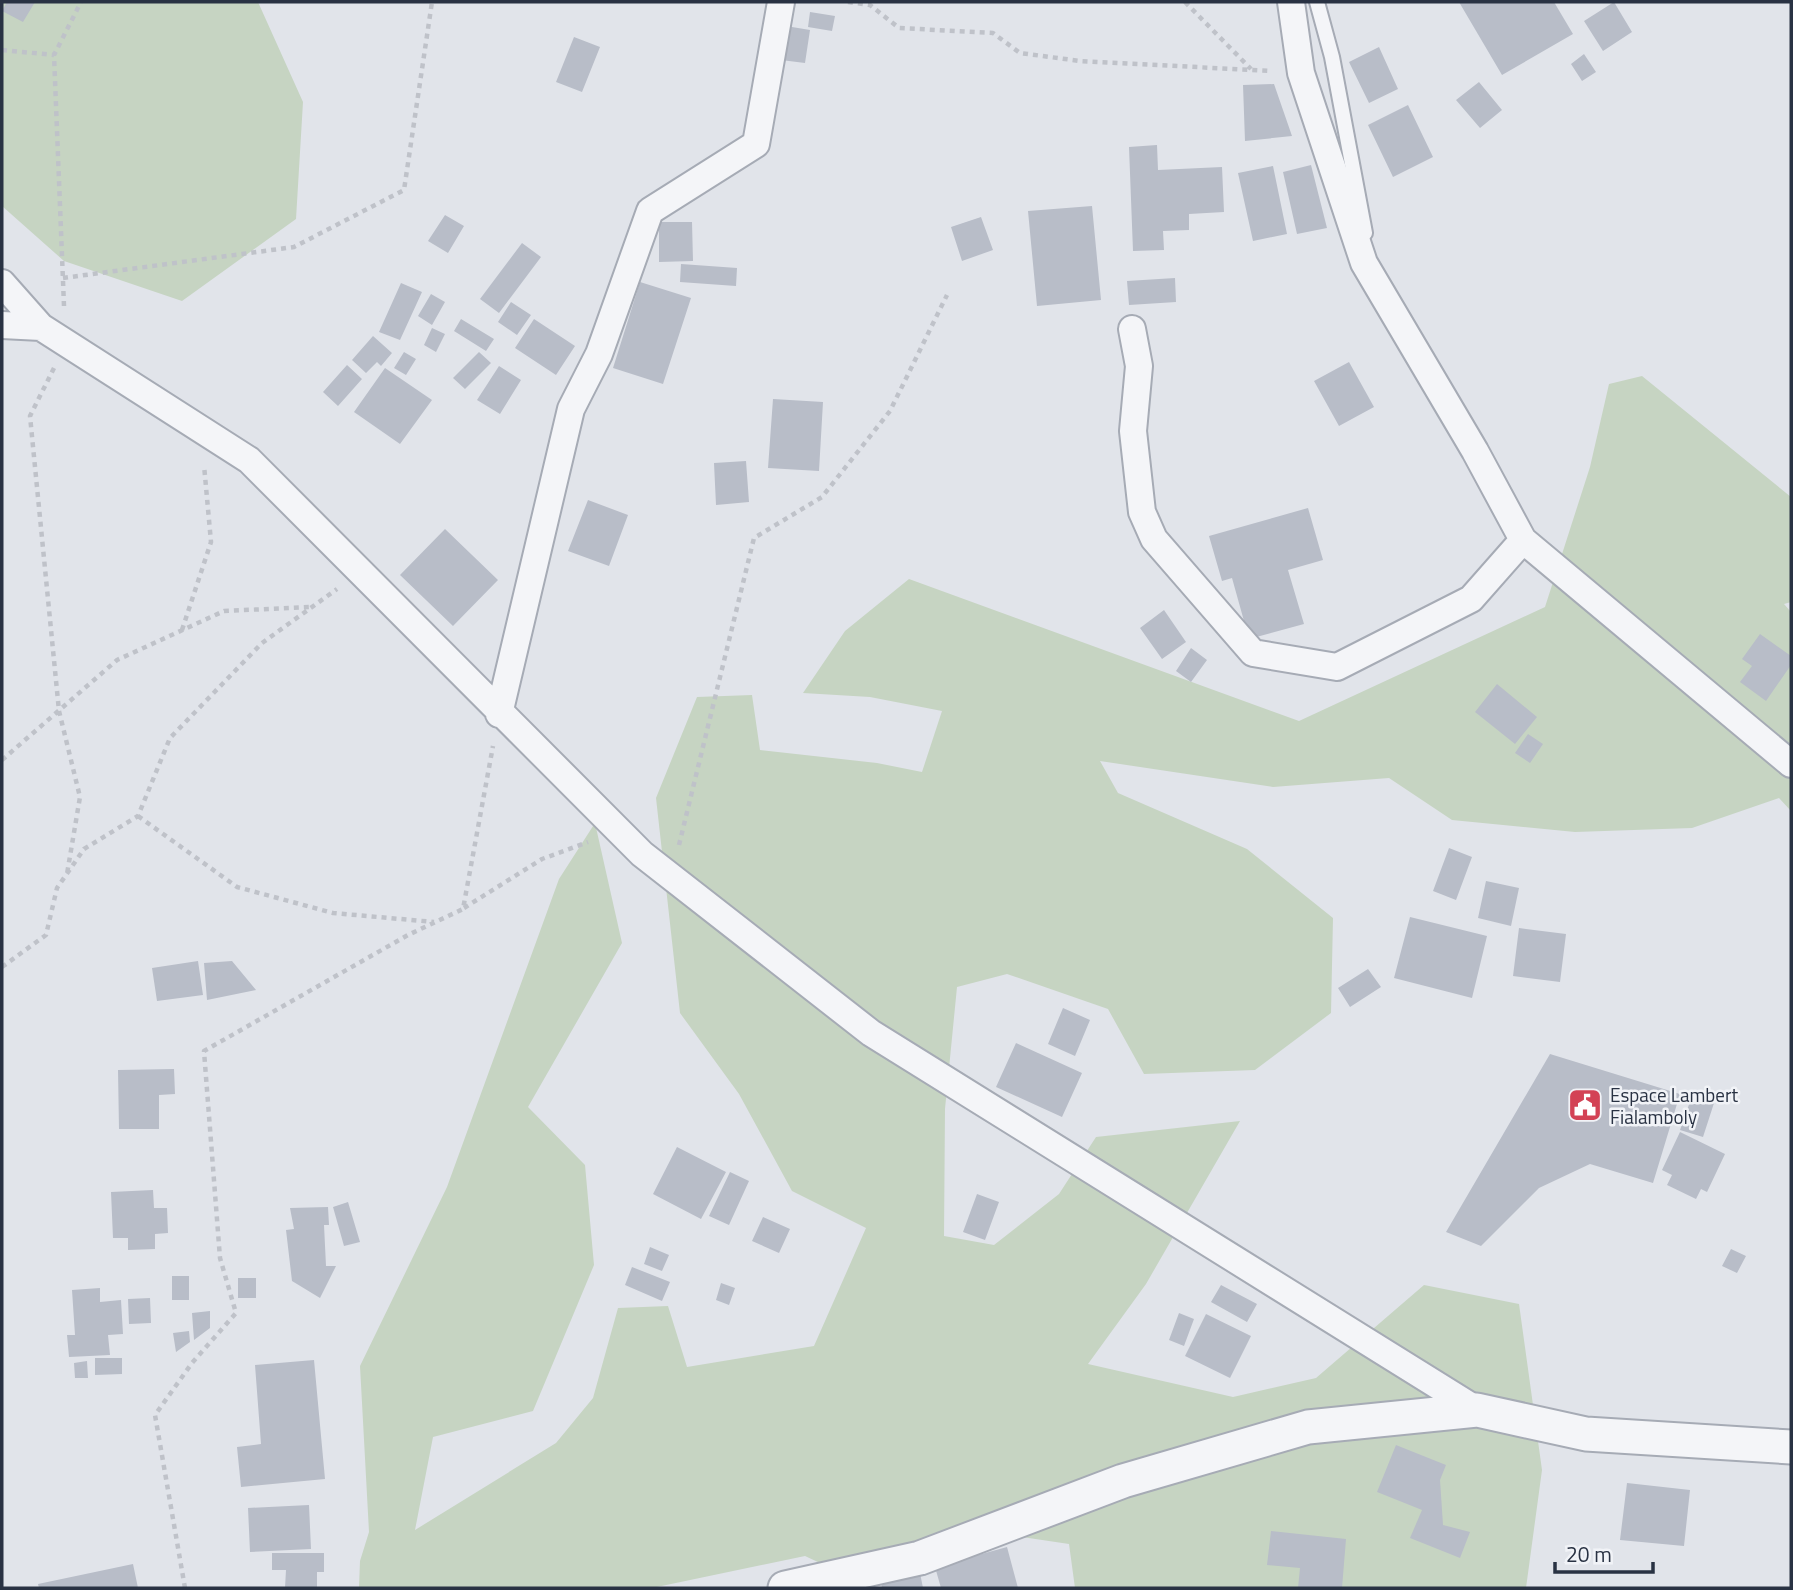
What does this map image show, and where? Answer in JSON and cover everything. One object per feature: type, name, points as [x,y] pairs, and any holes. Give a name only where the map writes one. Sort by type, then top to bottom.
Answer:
[{"type":"street","points":[[499,714],[571,409],[599,354],[650,211],[756,144],[781,2]]},
{"type":"street","points":[[1291,2],[1301,72],[1364,263],[1475,452],[1522,540],[1791,764]]},
{"type":"street","points":[[2,283],[41,327],[249,460],[618,831],[671,877],[871,1034],[1477,1410]]},
{"type":"street","points":[[2,325],[41,327]]},
{"type":"street","points":[[1132,330],[1139,366],[1133,431],[1142,512],[1154,539],[1253,653],[1337,667],[1471,599],[1522,540]]},
{"type":"street","points":[[785,1588],[920,1558],[1124,1480],[1308,1427],[1477,1410],[1586,1434],[1791,1447]]},
{"type":"lane","points":[[1317,2],[1332,57],[1367,242],[1364,263]]},
{"type":"path","points":[[67,874],[80,797],[59,710],[30,416],[66,343],[54,55],[80,2]]},
{"type":"path","points":[[63,278],[294,247],[404,190],[432,2]]},
{"type":"path","points":[[848,2],[870,5],[898,28],[993,33],[1020,54],[1080,61],[1301,72]]},
{"type":"path","points":[[1185,2],[1252,70]]},
{"type":"path","points":[[2,50],[54,55]]},
{"type":"path","points":[[671,877],[754,538],[822,497],[890,411],[947,295]]},
{"type":"path","points":[[182,630],[211,542],[201,429]]},
{"type":"path","points":[[2,967],[46,935],[57,888],[84,849],[138,816],[170,738],[262,643],[360,572]]},
{"type":"path","points":[[2,761],[117,660],[224,611],[312,607]]},
{"type":"path","points":[[463,909],[499,714]]},
{"type":"path","points":[[138,816],[237,887],[333,914],[435,922]]},
{"type":"path","points":[[185,1588],[155,1415],[192,1363],[236,1313],[220,1258],[204,1051],[463,909],[542,859],[618,831]]},
{"type":"green space","points":[[2,2],[258,2],[303,102],[296,219],[182,301],[64,261],[2,206]]},
{"type":"green space","points":[[1642,376],[1791,497],[1791,602],[1784,604],[1791,612],[1791,811],[1779,798],[1692,828],[1575,832],[1452,820],[1389,778],[1273,787],[1100,761],[1118,793],[1247,849],[1333,918],[1331,1013],[1255,1070],[1144,1074],[1108,1009],[1007,974],[957,987],[945,1109],[944,1236],[994,1245],[1059,1194],[1096,1137],[1240,1121],[1146,1284],[1088,1364],[1233,1397],[1316,1378],[1424,1285],[1519,1304],[1542,1470],[1526,1588],[1075,1588],[1069,1544],[1022,1537],[850,1577],[805,1556],[652,1588],[359,1588],[360,1561],[369,1532],[360,1366],[447,1187],[559,879],[595,823],[622,943],[528,1107],[585,1165],[594,1265],[533,1411],[433,1437],[415,1530],[556,1443],[593,1398],[618,1308],[668,1306],[687,1367],[814,1346],[866,1228],[792,1191],[739,1094],[680,1013],[656,798],[697,697],[752,695],[760,750],[877,763],[922,772],[942,711],[870,697],[803,693],[845,631],[909,579],[1299,721],[1545,607],[1590,467],[1609,384]]},
{"type":"building","points":[[7,2],[35,2],[23,22],[2,11]]},
{"type":"building","points":[[1459,2],[1554,2],[1573,34],[1502,75]]},
{"type":"building","points":[[1614,2],[1632,32],[1603,51],[1584,21]]},
{"type":"building","points":[[810,12],[835,16],[832,31],[808,27]]},
{"type":"building","points":[[786,26],[810,30],[805,63],[781,60]]},
{"type":"building","points":[[574,37],[600,47],[582,92],[556,82]]},
{"type":"building","points":[[1379,47],[1398,89],[1369,103],[1349,62]]},
{"type":"building","points":[[1584,54],[1596,72],[1582,81],[1571,64]]},
{"type":"building","points":[[1479,82],[1502,110],[1480,128],[1456,100]]},
{"type":"building","points":[[1274,84],[1292,136],[1245,141],[1243,85]]},
{"type":"building","points":[[1408,105],[1433,157],[1393,177],[1368,125]]},
{"type":"building","points":[[1157,145],[1158,170],[1222,167],[1224,212],[1189,214],[1189,230],[1163,231],[1164,250],[1133,251],[1129,147]]},
{"type":"building","points":[[1311,165],[1327,228],[1297,234],[1283,172]]},
{"type":"building","points":[[1273,166],[1287,234],[1253,241],[1238,173]]},
{"type":"building","points":[[1092,206],[1101,300],[1037,306],[1028,211]]},
{"type":"building","points":[[445,215],[464,226],[448,253],[428,241]]},
{"type":"building","points":[[981,217],[993,250],[962,261],[951,227]]},
{"type":"building","points":[[659,222],[692,222],[693,261],[659,262]]},
{"type":"building","points":[[522,243],[541,257],[499,313],[480,299]]},
{"type":"building","points":[[681,264],[737,268],[736,286],[680,282]]},
{"type":"building","points":[[1175,278],[1176,302],[1129,305],[1127,281]]},
{"type":"building","points":[[640,282],[691,298],[663,384],[613,368]]},
{"type":"building","points":[[401,283],[422,292],[400,340],[379,332]]},
{"type":"building","points":[[431,294],[445,302],[432,325],[418,316]]},
{"type":"building","points":[[511,302],[531,315],[517,335],[498,322]]},
{"type":"building","points":[[461,319],[494,339],[486,351],[454,331]]},
{"type":"building","points":[[534,319],[575,346],[556,375],[515,348]]},
{"type":"building","points":[[432,328],[445,334],[436,352],[424,345]]},
{"type":"building","points":[[373,336],[392,353],[381,366],[377,362],[366,373],[352,360]]},
{"type":"building","points":[[404,352],[416,359],[406,375],[394,368]]},
{"type":"building","points":[[479,352],[491,363],[465,389],[453,378]]},
{"type":"building","points":[[1349,362],[1374,407],[1339,426],[1314,381]]},
{"type":"building","points":[[347,365],[362,379],[338,406],[323,392]]},
{"type":"building","points":[[499,366],[521,380],[500,414],[477,400]]},
{"type":"building","points":[[385,368],[432,400],[400,444],[354,412]]},
{"type":"building","points":[[773,399],[823,402],[819,471],[768,468]]},
{"type":"building","points":[[746,461],[749,502],[716,505],[714,463]]},
{"type":"building","points":[[588,500],[628,515],[609,566],[568,551]]},
{"type":"building","points":[[1308,508],[1323,560],[1288,570],[1304,624],[1249,639],[1232,578],[1222,581],[1209,536]]},
{"type":"building","points":[[445,529],[498,580],[453,626],[400,575]]},
{"type":"building","points":[[1164,610],[1186,642],[1162,659],[1140,628]]},
{"type":"building","points":[[1760,634],[1791,656],[1791,665],[1766,701],[1740,682],[1752,666],[1742,659]]},
{"type":"building","points":[[1191,648],[1207,660],[1191,682],[1176,671]]},
{"type":"building","points":[[1497,684],[1537,717],[1515,744],[1475,712]]},
{"type":"building","points":[[1528,734],[1543,744],[1530,763],[1515,753]]},
{"type":"building","points":[[1449,848],[1472,857],[1456,900],[1433,891]]},
{"type":"building","points":[[1486,881],[1519,888],[1511,926],[1478,918]]},
{"type":"building","points":[[1410,917],[1487,936],[1472,998],[1394,978]]},
{"type":"building","points":[[1519,928],[1566,934],[1560,982],[1513,976]]},
{"type":"building","points":[[198,961],[203,995],[157,1001],[152,968]]},
{"type":"building","points":[[232,961],[256,990],[207,1000],[204,963]]},
{"type":"building","points":[[1368,969],[1381,987],[1350,1007],[1338,988]]},
{"type":"building","points":[[1063,1008],[1090,1020],[1075,1056],[1048,1044]]},
{"type":"building","points":[[1016,1043],[1082,1073],[1062,1117],[996,1087]]},
{"type":"building","points":[[1550,1054],[1680,1094],[1653,1183],[1590,1164],[1539,1188],[1481,1246],[1446,1232]]},
{"type":"building","points":[[174,1069],[175,1094],[159,1095],[159,1129],[119,1129],[118,1070]]},
{"type":"building","points":[[1693,1093],[1715,1100],[1703,1137],[1680,1130]]},
{"type":"building","points":[[1680,1132],[1725,1154],[1707,1192],[1701,1189],[1696,1199],[1667,1185],[1672,1175],[1662,1170]]},
{"type":"building","points":[[677,1147],[726,1172],[701,1219],[653,1194]]},
{"type":"building","points":[[730,1172],[749,1181],[729,1225],[709,1216]]},
{"type":"building","points":[[153,1190],[154,1208],[167,1208],[168,1233],[155,1234],[155,1249],[128,1250],[128,1238],[113,1238],[111,1192]]},
{"type":"building","points":[[977,1194],[999,1202],[985,1240],[963,1232]]},
{"type":"building","points":[[348,1202],[360,1242],[344,1246],[333,1207]]},
{"type":"building","points":[[328,1207],[329,1225],[324,1225],[326,1266],[336,1266],[320,1298],[292,1281],[286,1230],[294,1229],[290,1208]]},
{"type":"building","points":[[763,1217],[790,1229],[779,1253],[752,1241]]},
{"type":"building","points":[[650,1247],[669,1255],[662,1271],[644,1264]]},
{"type":"building","points":[[1731,1249],[1746,1256],[1737,1273],[1722,1266]]},
{"type":"building","points":[[632,1267],[670,1282],[662,1301],[625,1285]]},
{"type":"building","points":[[172,1276],[189,1276],[189,1300],[172,1300]]},
{"type":"building","points":[[238,1278],[256,1278],[256,1298],[238,1298]]},
{"type":"building","points":[[721,1283],[735,1288],[729,1305],[716,1300]]},
{"type":"building","points":[[1221,1285],[1257,1304],[1247,1322],[1211,1302]]},
{"type":"building","points":[[100,1288],[100,1302],[121,1300],[123,1334],[108,1335],[110,1355],[69,1357],[67,1335],[75,1335],[72,1290]]},
{"type":"building","points":[[150,1298],[151,1323],[129,1324],[128,1299]]},
{"type":"building","points":[[210,1311],[210,1328],[194,1340],[192,1313]]},
{"type":"building","points":[[1179,1313],[1194,1319],[1184,1346],[1169,1340]]},
{"type":"building","points":[[1206,1314],[1251,1336],[1230,1378],[1185,1356]]},
{"type":"building","points":[[189,1331],[190,1342],[176,1352],[173,1333]]},
{"type":"building","points":[[95,1358],[122,1358],[122,1374],[95,1375]]},
{"type":"building","points":[[314,1360],[325,1479],[241,1487],[237,1447],[261,1444],[255,1365]]},
{"type":"building","points":[[87,1361],[88,1378],[75,1378],[74,1363]]},
{"type":"building","points":[[1396,1445],[1446,1465],[1440,1480],[1443,1525],[1470,1532],[1460,1558],[1410,1538],[1422,1510],[1377,1492]]},
{"type":"building","points":[[1627,1483],[1690,1490],[1684,1546],[1620,1540]]},
{"type":"building","points":[[309,1505],[311,1549],[250,1552],[248,1508]]},
{"type":"building","points":[[1271,1531],[1346,1539],[1342,1588],[1298,1588],[1300,1568],[1267,1565]]},
{"type":"building","points":[[1007,1547],[1018,1588],[941,1588],[935,1567]]},
{"type":"building","points":[[272,1553],[324,1553],[324,1572],[317,1572],[317,1588],[285,1588],[286,1570],[272,1570]]},
{"type":"building","points":[[133,1564],[138,1588],[39,1588],[38,1584]]},
{"type":"building","points":[[920,1573],[923,1588],[882,1588],[881,1581]]},
{"type":"place","name":"Espace Lambert Fialamboly","points":[[1585,1105]]}]
